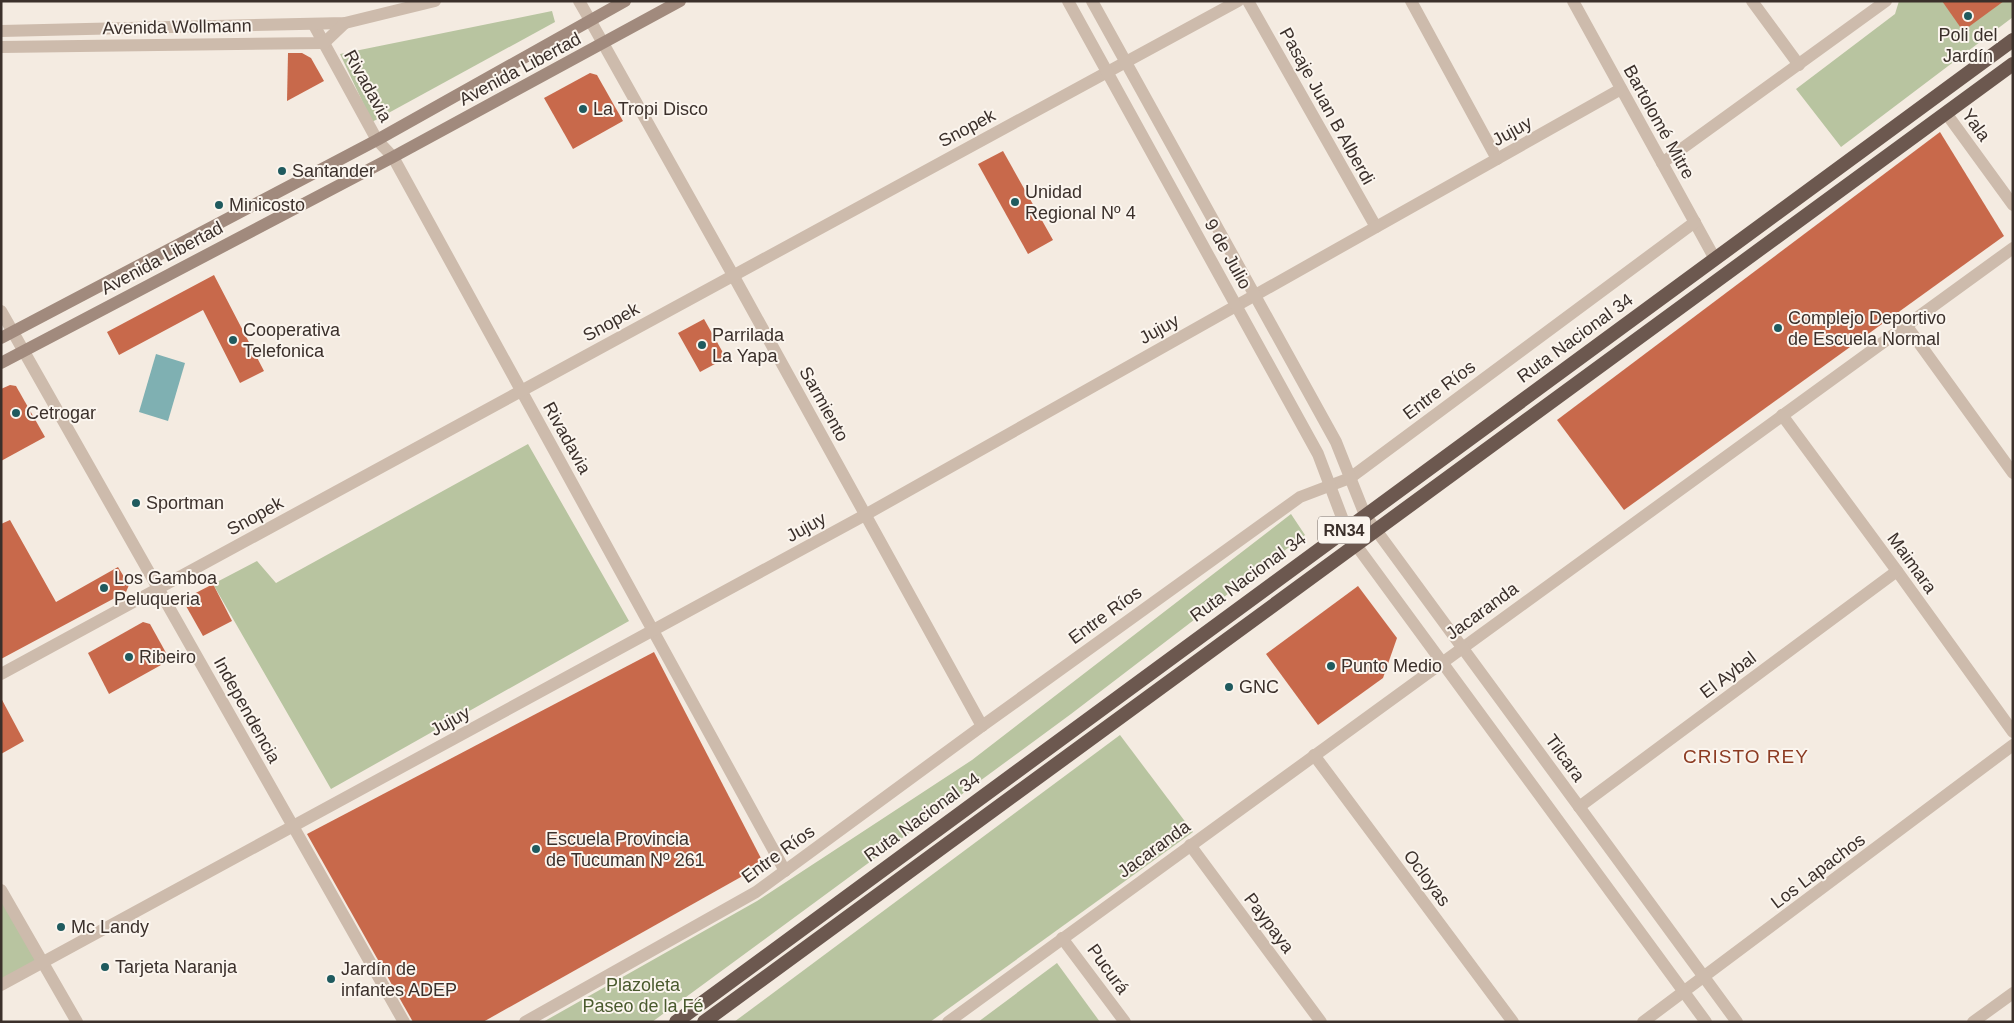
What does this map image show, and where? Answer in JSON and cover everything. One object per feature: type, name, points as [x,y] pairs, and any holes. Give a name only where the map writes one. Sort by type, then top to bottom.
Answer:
[{"type":"highway","name":"Ruta Nacional 34","points":[[676,1022],[1346,528],[2013,40]]},
{"type":"highway","name":"Ruta Nacional 34","points":[[704,1022],[2013,64]]},
{"type":"main road","points":[[590,20],[625,1]]},
{"type":"main road","points":[[603,43],[680,1]]},
{"type":"main road","name":"Avenida Libertad","points":[[1,338],[377,140],[590,20]]},
{"type":"main road","name":"Avenida Libertad","points":[[1,363],[393,157],[603,43]]},
{"type":"street","name":"Avenida Wollmann","points":[[1,31],[345,23],[436,1]]},
{"type":"street","points":[[579,1],[590,20]]},
{"type":"street","name":"9 de Julio","points":[[1068,1],[1318,454],[1346,528]]},
{"type":"street","name":"9 de Julio","points":[[1092,1],[1336,442],[1365,515]]},
{"type":"street","name":"Snopek","points":[[1,674],[1238,1]]},
{"type":"street","name":"Pasaje Juan B Alberdi","points":[[1248,1],[1376,227]]},
{"type":"street","points":[[1411,1],[1497,159]]},
{"type":"street","name":"Bartolomé Mitre","points":[[1573,1],[1715,259]]},
{"type":"street","points":[[1752,1],[1799,65]]},
{"type":"street","points":[[1662,163],[1886,1]]},
{"type":"street","name":"Sarmiento","points":[[590,20],[982,726]]},
{"type":"street","points":[[324,43],[345,23]]},
{"type":"street","name":"Rivadavia","points":[[314,25],[377,140],[393,157],[785,871]]},
{"type":"street","name":"Avenida Wollmann","points":[[1,47],[324,43]]},
{"type":"street","name":"Jujuy","points":[[1,984],[865,515],[1621,89]]},
{"type":"street","name":"Yala","points":[[1946,113],[2013,205]]},
{"type":"street","name":"Entre Ríos","points":[[525,1022],[756,892],[982,726],[1300,497],[1350,478],[1694,222]]},
{"type":"street","name":"Jacaranda","points":[[948,1022],[2013,248]]},
{"type":"street","name":"Independencia","points":[[1,311],[404,1022]]},
{"type":"street","points":[[1906,325],[2013,473]]},
{"type":"street","name":"Maimara","points":[[1782,415],[2013,732]]},
{"type":"street","name":"Tilcara","points":[[1365,515],[1737,1022]]},
{"type":"street","points":[[1346,528],[1706,1022]]},
{"type":"street","name":"El Aybal","points":[[1579,807],[1897,571]]},
{"type":"street","name":"Los Lapachos","points":[[1643,1022],[2013,745]]},
{"type":"street","name":"Ocloyas","points":[[1314,755],[1513,1022]]},
{"type":"street","name":"Paypaya","points":[[1190,845],[1320,1022]]},
{"type":"street","points":[[1,890],[77,1022]]},
{"type":"street","name":"Pucurá","points":[[1062,938],[1125,1022]]},
{"type":"street","points":[[1973,1022],[2013,993]]},
{"type":"green space","points":[[1899,1],[2013,1],[2013,17],[1841,147],[1796,89],[1895,14]]},
{"type":"green space","points":[[552,11],[555,22],[372,122],[340,54]]},
{"type":"green space","points":[[528,444],[629,621],[331,789],[213,584],[257,561],[276,583]]},
{"type":"green space","name":"Plazoleta Paseo de la Fé","points":[[1291,514],[1305,535],[1071,714],[652,1022],[543,1022],[757,901],[972,760]]},
{"type":"green space","points":[[1120,735],[1193,832],[930,1022],[734,1022]]},
{"type":"green space","points":[[1,890],[43,962],[1,985]]},
{"type":"green space","points":[[1057,963],[1100,1022],[978,1022]]},
{"type":"water","points":[[156,354],[185,363],[168,421],[139,412]]},
{"type":"building","name":"Poli del Jardín","points":[[1942,1],[2004,1],[1963,31]]},
{"type":"building","points":[[288,53],[302,53],[311,58],[324,81],[287,101]]},
{"type":"building","name":"La Tropi Disco","points":[[590,73],[597,75],[623,121],[573,149],[544,98]]},
{"type":"building","name":"Complejo Deportivo de Escuela Normal","points":[[1940,132],[2004,236],[1624,510],[1557,420]]},
{"type":"building","name":"Unidad Regional Nº 4","points":[[1003,151],[1053,240],[1028,254],[978,164]]},
{"type":"building","points":[[214,275],[264,371],[240,383],[203,310],[119,355],[107,332]]},
{"type":"building","name":"Parrilada La Yapa","points":[[704,319],[726,358],[700,372],[678,333]]},
{"type":"building","name":"Cetrogar","points":[[10,385],[16,386],[45,437],[1,461],[1,389]]},
{"type":"building","points":[[10,520],[56,602],[118,567],[129,585],[126,592],[1,659],[1,524]]},
{"type":"building","points":[[213,584],[232,621],[203,636],[186,606],[188,597]]},
{"type":"building","name":"Punto Medio","points":[[1358,586],[1397,638],[1383,678],[1318,725],[1266,654]]},
{"type":"building","name":"Ribeiro","points":[[143,622],[150,624],[170,660],[109,694],[88,653]]},
{"type":"building","name":"Escuela Provincia de Tucuman Nº 261","points":[[654,652],[764,864],[483,1022],[413,1022],[307,834]]},
{"type":"building","points":[[1,698],[24,741],[1,754]]},
{"type":"place","name":"Poli del Jardín","points":[[1968,16]]},
{"type":"place","name":"La Tropi Disco","points":[[583,109]]},
{"type":"place","name":"Santander","points":[[282,171]]},
{"type":"place","name":"Unidad Regional Nº 4","points":[[1015,202]]},
{"type":"place","name":"Minicosto","points":[[219,205]]},
{"type":"place","name":"Complejo Deportivo de Escuela Normal","points":[[1778,328]]},
{"type":"place","name":"Cooperativa Telefonica","points":[[233,340]]},
{"type":"place","name":"Parrilada La Yapa","points":[[702,345]]},
{"type":"place","name":"Cetrogar","points":[[16,413]]},
{"type":"place","name":"Sportman","points":[[136,503]]},
{"type":"place","name":"Los Gamboa Peluqueria","points":[[104,588]]},
{"type":"place","name":"Ribeiro","points":[[129,657]]},
{"type":"place","name":"Punto Medio","points":[[1331,666]]},
{"type":"place","name":"GNC","points":[[1229,687]]},
{"type":"place","name":"Escuela Provincia de Tucuman Nº 261","points":[[536,849]]},
{"type":"place","name":"Mc Landy","points":[[61,927]]},
{"type":"place","name":"Tarjeta Naranja","points":[[105,967]]},
{"type":"place","name":"Jardín de infantes ADEP","points":[[331,979]]},
{"type":"district","name":"CRISTO REY","points":[[1746,756]]}]
